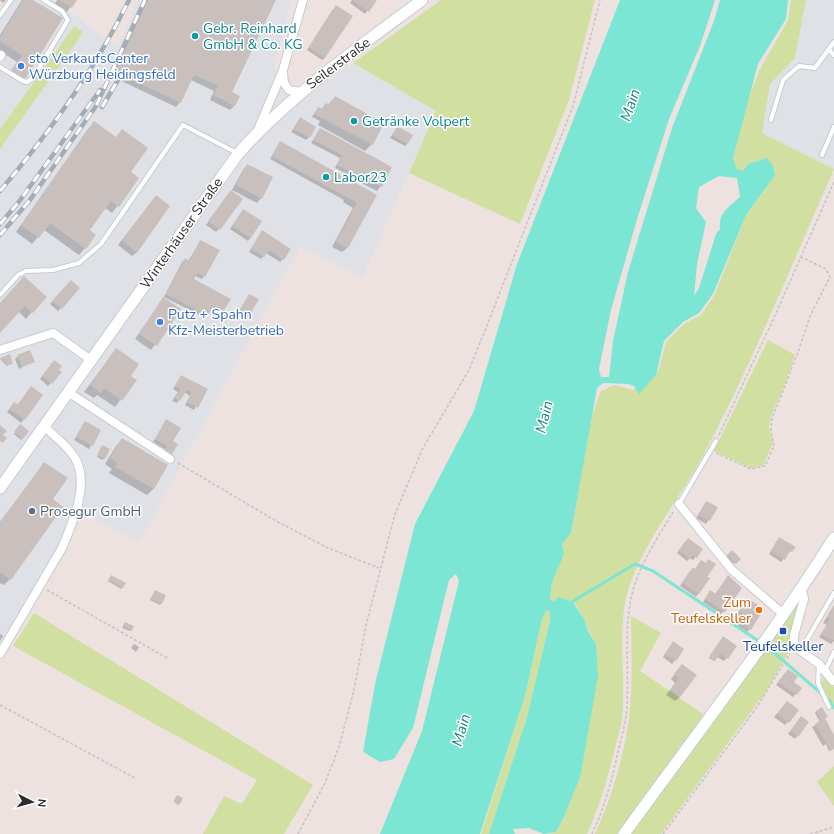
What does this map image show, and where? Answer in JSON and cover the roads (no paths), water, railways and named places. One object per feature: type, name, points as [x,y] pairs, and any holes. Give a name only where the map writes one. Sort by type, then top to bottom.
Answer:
[{"type":"main road","name":"Seilerstraße","points":[[258,131],[300,92],[422,0]]},
{"type":"main road","name":"Winterhäuser Straße","points":[[0,488],[238,154],[258,131]]},
{"type":"main road","points":[[624,834],[766,641],[802,590],[834,538]]},
{"type":"street","name":"Winterhäuser Straße","points":[[258,131],[283,70],[303,0]]},
{"type":"street","points":[[283,70],[284,83],[289,90],[300,92]]},
{"type":"street","points":[[0,350],[52,333],[91,360]]},
{"type":"street","points":[[68,392],[170,459]]},
{"type":"street","points":[[0,654],[62,548],[69,532],[79,496],[79,470],[75,458],[70,451],[44,426]]},
{"type":"street","points":[[679,504],[731,569],[784,614]]},
{"type":"street","points":[[802,590],[804,600],[793,643],[800,652],[819,664],[834,680]]},
{"type":"lane","points":[[0,16],[11,0]]},
{"type":"lane","points":[[0,67],[23,81],[27,82],[33,78],[68,20],[62,11],[44,0]]},
{"type":"lane","points":[[771,120],[783,80],[799,66],[815,68],[834,42]]},
{"type":"lane","points":[[829,50],[834,55]]},
{"type":"lane","points":[[0,295],[18,275],[26,271],[53,270],[78,263],[101,244],[183,125],[238,154]]},
{"type":"lane","points":[[822,155],[834,127]]},
{"type":"lane","points":[[679,504],[716,440]]},
{"type":"lane","points":[[800,652],[834,593]]},
{"type":"lane","points":[[825,671],[834,652]]},
{"type":"lane","points":[[819,664],[818,683],[829,707]]},
{"type":"water","name":"Main","points":[[620,0],[715,0],[700,46],[669,119],[638,216],[611,310],[599,369],[601,377],[609,377],[613,341],[628,272],[672,128],[714,21],[720,0],[788,0],[786,19],[758,64],[733,158],[737,169],[743,171],[748,164],[767,158],[773,166],[775,175],[746,215],[713,294],[699,313],[683,322],[664,341],[656,375],[639,394],[634,386],[628,384],[603,383],[597,388],[571,533],[562,544],[564,555],[552,582],[550,600],[555,601],[558,597],[573,602],[584,619],[588,631],[596,644],[598,676],[580,778],[563,819],[556,832],[544,834],[529,828],[513,829],[515,834],[489,834],[527,717],[550,621],[550,611],[546,610],[542,619],[525,696],[480,834],[380,834],[422,731],[459,581],[456,574],[449,580],[413,728],[394,759],[380,762],[363,752],[375,684],[415,524],[474,411],[517,264]],"holes":[[[719,176],[737,178],[740,197],[728,207],[723,214],[720,229],[716,234],[699,288],[694,296],[697,264],[706,222],[696,208],[699,187]]]},
{"type":"waterway","points":[[570,603],[635,564],[653,571],[760,642]]},
{"type":"waterway","points":[[765,645],[830,701],[834,708]]},
{"type":"railway","points":[[0,191],[19,169],[70,100],[102,51],[129,0]]},
{"type":"railway","points":[[0,235],[30,200],[96,106],[145,0]]},
{"type":"railway","points":[[102,107],[121,75]]},
{"type":"railway","points":[[0,224],[18,203],[100,90]]},
{"type":"place","name":"Gebr. Reinhard GmbH & Co. KG","points":[[195,36]]},
{"type":"place","name":"sto VerkaufsCenter Würzburg Heidingsfeld","points":[[21,66]]},
{"type":"place","name":"Getränke Volpert","points":[[354,121]]},
{"type":"place","name":"Labor23","points":[[326,177]]},
{"type":"place","name":"Putz + Spahn Kfz-Meisterbetrieb","points":[[160,322]]},
{"type":"place","name":"Prosegur GmbH","points":[[32,511]]},
{"type":"place","name":"Zum Teufelskeller","points":[[759,610]]},
{"type":"place","name":"Teufelskeller","points":[[783,631]]}]
